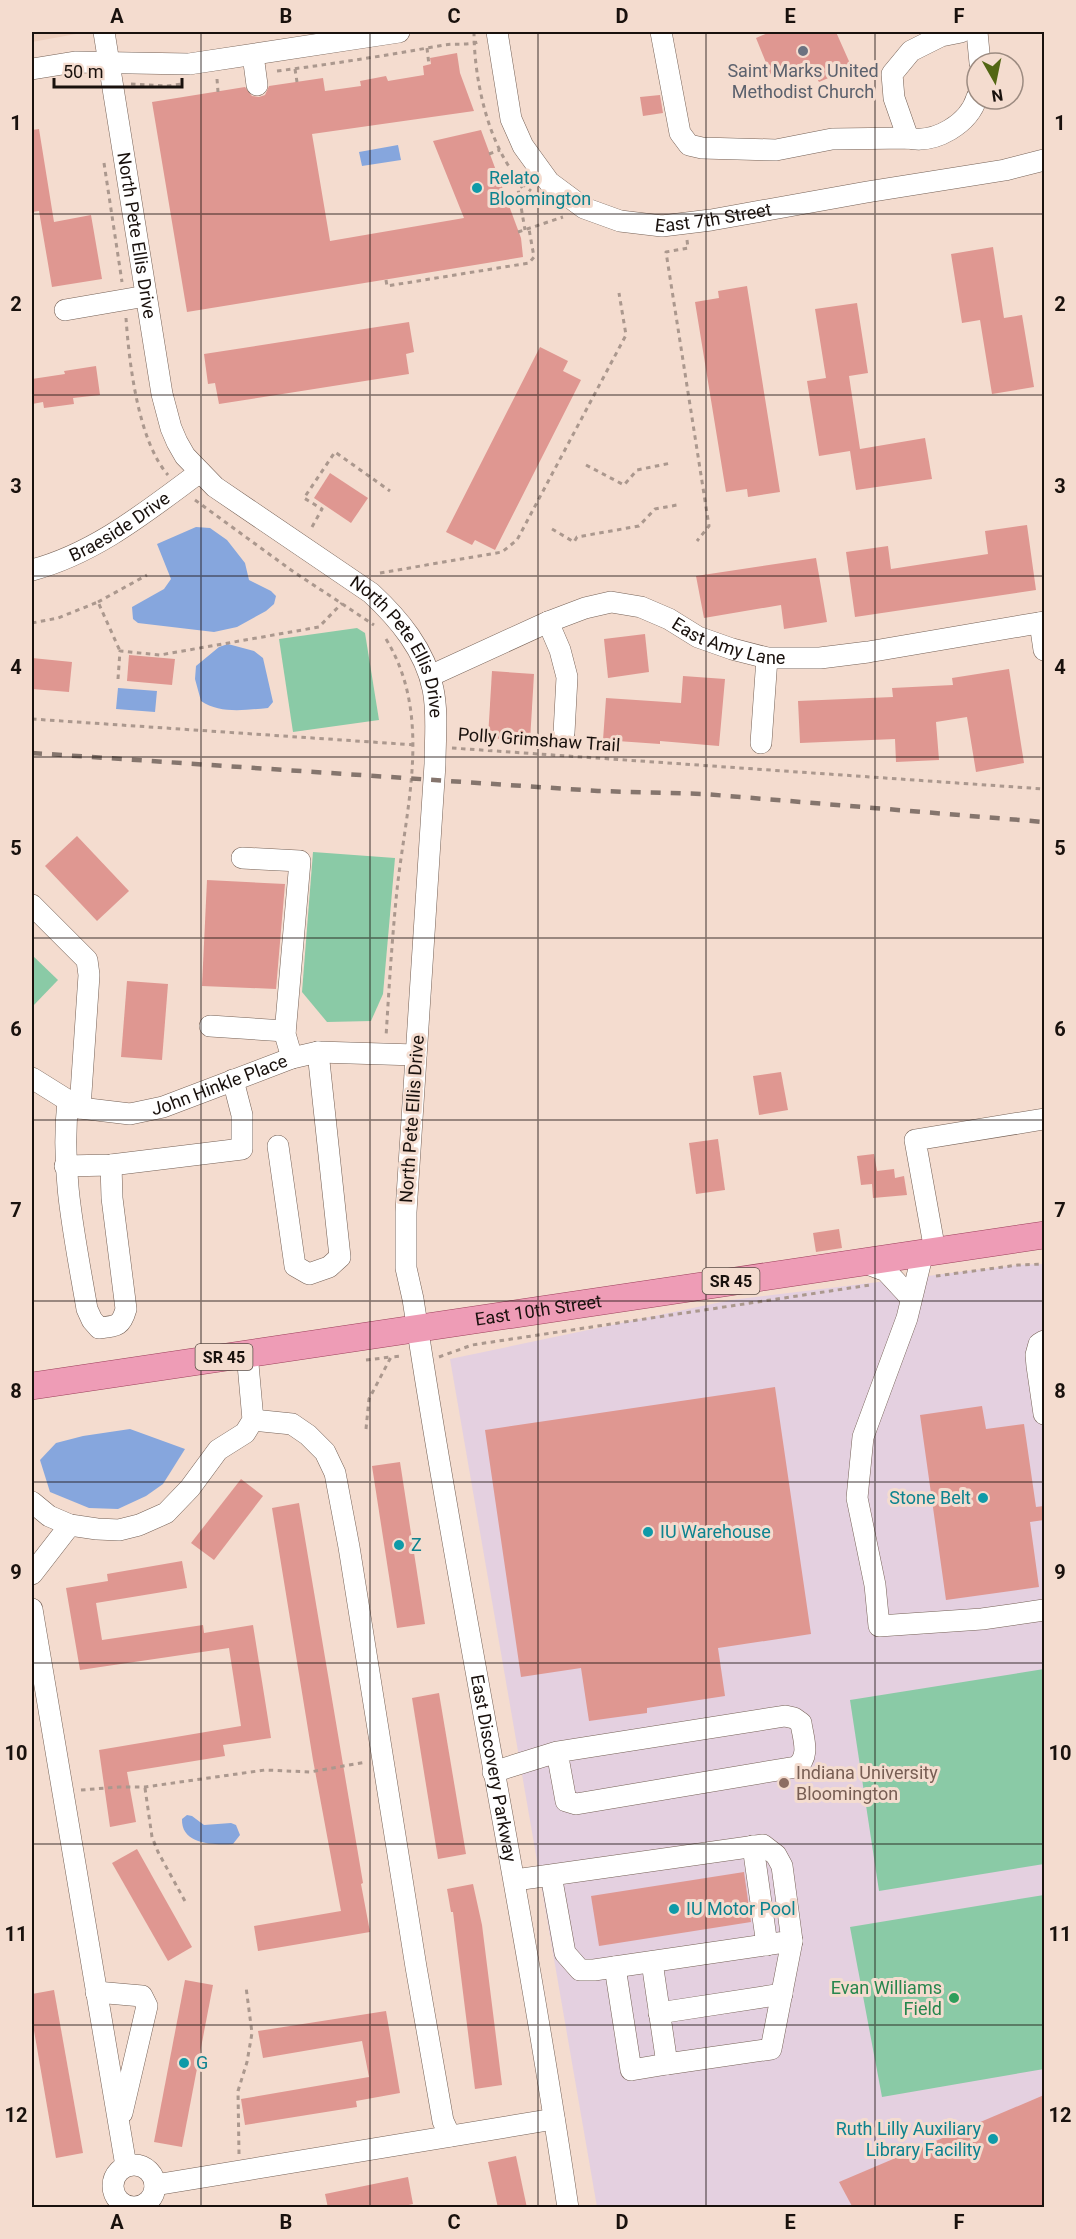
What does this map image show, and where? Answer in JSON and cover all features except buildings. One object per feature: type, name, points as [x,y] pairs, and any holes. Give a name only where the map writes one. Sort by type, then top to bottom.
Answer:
[{"type":"main road","name":"East 10th Street","points":[[32,1386],[247,1353],[420,1341],[861,1262],[1044,1234]]},
{"type":"street","name":"North Pete Ellis Drive","points":[[104,32],[162,394],[171,428],[185,456],[215,488],[371,593],[408,633],[421,653],[430,676],[435,706],[425,745],[416,1055],[406,1212],[406,1268],[420,1341]]},
{"type":"street","points":[[32,69],[75,62],[189,64],[399,32]]},
{"type":"street","name":"East 7th Street","points":[[497,32],[511,119],[524,146],[549,182],[584,208],[620,221],[662,226],[711,220],[1005,170],[1044,160]]},
{"type":"street","points":[[661,32],[680,134],[689,145],[702,148],[777,150],[832,139],[908,138],[919,141],[940,135],[960,124],[968,111]]},
{"type":"street","points":[[908,138],[894,98],[892,74],[911,51],[941,36],[961,32]]},
{"type":"street","points":[[977,32],[979,51]]},
{"type":"street","points":[[253,55],[257,85]]},
{"type":"street","points":[[65,310],[146,297]]},
{"type":"street","name":"Braeside Drive","points":[[32,570],[83,552],[133,520],[200,472]]},
{"type":"street","name":"East Amy Lane","points":[[430,676],[548,622],[585,608],[611,602],[641,608],[669,619],[698,637],[767,658],[820,658],[868,652],[1042,622]]},
{"type":"street","points":[[548,622],[560,650],[567,677],[564,733]]},
{"type":"street","points":[[1042,622],[1044,650]]},
{"type":"street","points":[[760,743],[767,658]]},
{"type":"street","points":[[242,858],[300,861],[285,1031],[292,1059]]},
{"type":"street","points":[[32,905],[87,960],[89,975],[74,1104],[65,1131],[65,1166],[87,1309],[99,1328],[116,1326],[123,1320],[126,1309],[112,1198],[111,1165]]},
{"type":"street","points":[[210,1026],[285,1031]]},
{"type":"street","points":[[278,1146],[296,1266],[309,1274],[329,1267],[340,1257],[318,1052]]},
{"type":"street","name":"John Hinkle Place","points":[[32,1078],[74,1104],[130,1114],[163,1107],[292,1059],[318,1052],[416,1055]]},
{"type":"street","points":[[65,1166],[111,1165],[242,1149],[242,1115],[233,1080]]},
{"type":"street","points":[[1044,1119],[915,1140],[929,1252],[908,1286],[907,1318],[863,1437],[857,1498],[875,1585],[879,1626],[982,1619],[1044,1611]]},
{"type":"street","points":[[861,1262],[886,1271],[908,1286]]},
{"type":"street","name":"East Discovery Parkway","points":[[420,1341],[473,1661],[515,1880],[568,2208]]},
{"type":"street","points":[[1044,1341],[1039,1344],[1036,1354],[1044,1414]]},
{"type":"street","points":[[32,1502],[49,1516],[70,1525],[119,1530],[139,1525],[165,1512],[190,1488],[218,1450],[245,1433],[253,1420],[247,1353]]},
{"type":"street","points":[[253,1420],[292,1424],[308,1435],[325,1452],[335,1473],[443,2121],[450,2136]]},
{"type":"street","points":[[32,1574],[70,1525]]},
{"type":"street","points":[[32,1609],[126,2166]]},
{"type":"street","points":[[494,1772],[557,1752],[785,1716],[801,1723],[806,1752],[802,1763],[796,1767],[576,1804],[566,1801],[557,1752]]},
{"type":"street","points":[[515,1880],[763,1845],[776,1855],[782,1866],[792,1941],[771,2049],[631,2070],[615,1967]]},
{"type":"street","points":[[753,1846],[767,1945]]},
{"type":"street","points":[[552,1875],[565,1953],[580,1970],[652,1962],[792,1941]]},
{"type":"street","points":[[652,1962],[667,2064]]},
{"type":"street","points":[[96,1992],[142,1996],[147,2006],[120,2123]]},
{"type":"street","points":[[660,2013],[782,1994]]},
{"type":"street","points":[[156,2185],[554,2119]]},
{"type":"street","points":[[140,2165],[146,2168],[151,2172],[156,2185],[151,2198],[140,2207],[132,2207],[120,2202],[113,2189],[116,2175],[126,2166],[140,2165]]},
{"type":"path","points":[[474,32],[483,108],[500,150],[524,185],[533,192]]},
{"type":"path","points":[[427,48],[429,65]]},
{"type":"path","points":[[295,69],[297,82]]},
{"type":"path","points":[[217,80],[218,92]]},
{"type":"path","points":[[489,154],[500,150]]},
{"type":"path","points":[[104,162],[124,299],[132,377],[145,428],[166,472],[199,503],[374,624],[387,640],[403,673],[412,717],[425,745],[397,891],[386,1038]]},
{"type":"path","points":[[386,280],[387,285],[529,263],[534,257],[518,189],[524,185]]},
{"type":"path","points":[[556,211],[568,220]]},
{"type":"path","points":[[518,232],[563,217]]},
{"type":"path","points":[[678,241],[687,238],[688,248],[666,252],[709,526],[697,541]]},
{"type":"path","points":[[440,271],[441,277]]},
{"type":"path","points":[[380,573],[502,552],[517,540],[626,335],[619,293]]},
{"type":"path","points":[[312,526],[322,509],[304,498],[335,452],[390,491]]},
{"type":"path","points":[[586,465],[624,485],[636,470],[671,463]]},
{"type":"path","points":[[552,529],[574,542],[577,537],[639,526],[655,509],[677,505]]},
{"type":"path","points":[[32,623],[58,618],[98,602],[147,575]]},
{"type":"path","points":[[98,602],[120,651],[118,679]]},
{"type":"path","points":[[120,651],[160,655],[319,627],[342,603]]},
{"type":"path","name":"Polly Grimshaw Trail","points":[[32,719],[1044,789]]},
{"type":"path","points":[[366,1430],[369,1399],[391,1358],[420,1341],[440,1357],[472,1345],[908,1286],[1018,1265],[1044,1264]]},
{"type":"path","points":[[62,1792],[145,1787],[265,1770],[310,1772],[383,1759]]},
{"type":"path","points":[[145,1787],[152,1837],[186,1903]]},
{"type":"path","points":[[241,2171],[238,2144],[238,2091],[247,2062],[252,2033],[246,1987]]},
{"type":"shaded area","points":[[32,32],[87,32],[32,42]]},
{"type":"shaded area","name":"Indiana University Bloomington","points":[[1044,1264],[1044,2207],[597,2207],[450,1359],[731,1300],[1018,1265]]},
{"type":"green space","points":[[357,628],[365,633],[379,720],[293,732],[279,639]]},
{"type":"green space","points":[[313,852],[395,858],[383,994],[371,1021],[327,1022],[302,992]]},
{"type":"green space","points":[[32,955],[58,980],[32,1007]]},
{"type":"green space","points":[[1044,1669],[1044,1864],[879,1891],[850,1700]]},
{"type":"green space","name":"Evan Williams Field","points":[[1044,1895],[1044,2069],[882,2097],[850,1927]]},
{"type":"water","points":[[398,145],[401,160],[362,166],[359,152]]},
{"type":"water","points":[[196,527],[210,528],[227,540],[245,563],[249,580],[276,596],[274,604],[237,627],[214,632],[138,623],[133,619],[132,607],[164,589],[171,579],[157,544]]},
{"type":"water","points":[[228,644],[254,651],[263,658],[273,702],[268,708],[224,709],[201,701],[195,679],[196,666],[219,647]]},
{"type":"water","points":[[118,688],[157,691],[155,712],[116,709]]},
{"type":"water","points":[[130,1429],[185,1449],[163,1484],[146,1496],[118,1509],[89,1508],[50,1492],[40,1460],[56,1443],[83,1436]]},
{"type":"water","points":[[187,1815],[204,1825],[231,1823],[236,1825],[240,1835],[233,1844],[200,1842],[193,1839],[183,1828],[182,1819]]},
{"type":"railway","points":[[32,753],[598,791],[704,794],[1044,822]]},
{"type":"place","name":"Saint Marks United Methodist Church","points":[[803,51]]},
{"type":"place","name":"Relato Bloomington","points":[[477,188]]},
{"type":"place","name":"Stone Belt","points":[[983,1498]]},
{"type":"place","name":"IU Warehouse","points":[[648,1532]]},
{"type":"place","name":"Z","points":[[399,1545]]},
{"type":"place","name":"Indiana University Bloomington","points":[[784,1783]]},
{"type":"place","name":"IU Motor Pool","points":[[674,1909]]},
{"type":"place","name":"Evan Williams Field","points":[[954,1998]]},
{"type":"place","name":"G","points":[[184,2063]]},
{"type":"place","name":"Ruth Lilly Auxiliary Library Facility","points":[[993,2139]]}]
